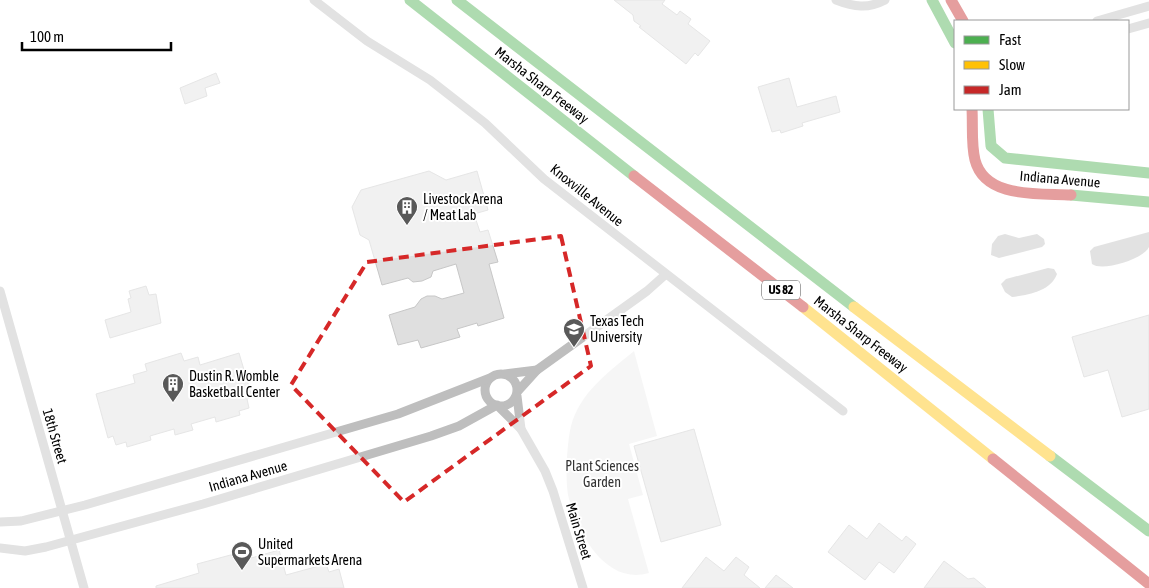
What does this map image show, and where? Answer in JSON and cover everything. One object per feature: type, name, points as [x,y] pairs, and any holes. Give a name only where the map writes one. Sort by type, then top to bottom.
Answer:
[{"type":"main road","name":"Marsha Sharp Freeway","points":[[410,0],[855,348],[1149,584]]},
{"type":"main road","name":"Marsha Sharp Freeway","points":[[457,0],[883,330],[1149,530]]},
{"type":"main road","points":[[466,0],[504,37]]},
{"type":"main road","points":[[932,0],[954,41]]},
{"type":"main road","points":[[951,0],[962,20]]},
{"type":"main road","name":"Indiana Avenue","points":[[972,110],[973,156],[977,167],[988,181],[1004,189],[1149,202]]},
{"type":"main road","name":"Indiana Avenue","points":[[988,110],[990,140],[994,151],[1001,156],[1014,160],[1149,173]]},
{"type":"street","name":"Knoxville Avenue","points":[[314,0],[367,41],[430,80],[485,122],[544,179],[843,412]]},
{"type":"street","points":[[836,0],[850,6],[871,7],[885,0]]},
{"type":"street","points":[[1100,20],[1149,6]]},
{"type":"street","points":[[1129,29],[1149,23]]},
{"type":"street","points":[[537,370],[504,374],[490,378],[487,383],[486,393],[491,402],[497,406],[510,404],[537,370],[648,292],[665,275]]},
{"type":"street","name":"18th Street","points":[[0,291],[84,588]]},
{"type":"street","points":[[504,374],[515,382],[517,394]]},
{"type":"street","name":"Indiana Avenue","points":[[0,522],[21,521],[62,511],[398,414],[490,378]]},
{"type":"street","name":"Main Street","points":[[517,394],[520,428]]},
{"type":"street","name":"Indiana Avenue","points":[[0,548],[25,551],[70,540],[403,446],[459,426],[497,406]]},
{"type":"street","name":"Main Street","points":[[497,406],[520,428],[544,471],[553,491],[583,588]]},
{"type":"highlighted area","points":[[561,236],[591,366],[404,502],[291,385],[367,262]]},
{"type":"green space","name":"Plant Sciences Garden","points":[[634,351],[657,436],[629,444],[643,495],[628,499],[649,573],[633,575],[619,571],[606,564],[586,539],[578,524],[568,495],[567,470],[568,441],[571,426],[581,403],[596,384]]},
{"type":"shaded area","points":[[1149,232],[1149,247],[1146,252],[1139,256],[1113,265],[1097,266],[1092,264],[1090,251],[1094,247]]},
{"type":"shaded area","points":[[1005,234],[1019,238],[1037,234],[1044,239],[1045,244],[1042,247],[999,258],[991,255],[992,244],[998,236]]},
{"type":"shaded area","points":[[1048,268],[1054,269],[1057,274],[1050,284],[1038,291],[1012,297],[1005,292],[1001,284],[1006,279]]},
{"type":"building","points":[[614,0],[665,0],[662,4],[677,15],[680,11],[691,19],[688,24],[710,41],[698,56],[695,53],[686,64],[639,27],[641,26],[634,21],[633,15]]},
{"type":"building","points":[[216,73],[220,83],[205,88],[207,96],[185,104],[180,88]]},
{"type":"building","points":[[789,78],[797,107],[836,96],[840,112],[802,123],[803,126],[781,133],[780,130],[772,132],[758,87]]},
{"type":"building","points":[[429,171],[446,180],[477,171],[488,210],[474,214],[480,232],[488,230],[498,262],[489,264],[504,318],[478,326],[477,323],[457,329],[460,337],[421,348],[418,340],[398,345],[389,315],[415,307],[421,299],[427,296],[435,296],[442,299],[464,293],[456,264],[433,271],[431,277],[422,281],[413,282],[408,278],[382,285],[369,240],[360,235],[352,207],[361,190]]},
{"type":"building","points":[[146,286],[149,295],[156,294],[161,323],[110,338],[105,320],[131,312],[128,299],[131,298],[129,291]]},
{"type":"building","points":[[1149,315],[1149,409],[1122,417],[1108,370],[1084,377],[1072,337]]},
{"type":"building","name":"Dustin R. Womble Basketball Center","points":[[181,353],[184,361],[198,357],[200,365],[239,353],[252,397],[247,399],[249,408],[239,411],[240,415],[216,422],[215,417],[191,424],[193,430],[175,435],[174,429],[150,436],[151,440],[127,447],[126,442],[116,445],[113,436],[108,438],[96,394],[135,383],[133,375],[147,371],[145,364]]},
{"type":"building","points":[[694,429],[721,525],[661,542],[634,446]]},
{"type":"building","points":[[879,523],[902,541],[906,536],[916,544],[894,573],[879,562],[865,580],[828,552],[849,525],[867,539]]},
{"type":"building","name":"United Supermarkets Arena","points":[[279,550],[286,575],[326,564],[329,572],[339,569],[344,588],[156,588],[156,586],[199,573],[197,564],[238,553],[241,561]]},
{"type":"building","points":[[706,557],[724,571],[736,557],[749,567],[744,575],[760,588],[682,588]]},
{"type":"building","points":[[944,561],[968,579],[974,578],[986,588],[924,588]]},
{"type":"building","points":[[776,575],[793,588],[765,588]]},
{"type":"traffic: fast","points":[[410,0],[634,176]]},
{"type":"traffic: fast","points":[[457,0],[854,307]]},
{"type":"traffic: fast","points":[[932,0],[954,41]]},
{"type":"traffic: fast","points":[[988,110],[991,146],[1005,158],[1149,173]]},
{"type":"traffic: fast","points":[[1071,195],[1149,202]]},
{"type":"traffic: fast","points":[[1050,456],[1149,531]]},
{"type":"traffic: slow","points":[[803,307],[993,459]]},
{"type":"traffic: slow","points":[[854,307],[1050,456]]},
{"type":"traffic: jam","points":[[951,0],[962,20]]},
{"type":"traffic: jam","points":[[972,110],[975,160],[981,173],[990,182],[1001,188],[1015,191],[1071,195]]},
{"type":"traffic: jam","points":[[634,176],[803,307]]},
{"type":"traffic: jam","points":[[993,459],[1149,584]]},
{"type":"place","name":"Livestock Arena / Meat Lab","points":[[407,226]]},
{"type":"place","name":"Texas Tech University","points":[[574,348]]},
{"type":"place","name":"Dustin R. Womble Basketball Center","points":[[173,403]]},
{"type":"place","name":"United Supermarkets Arena","points":[[242,571]]}]
